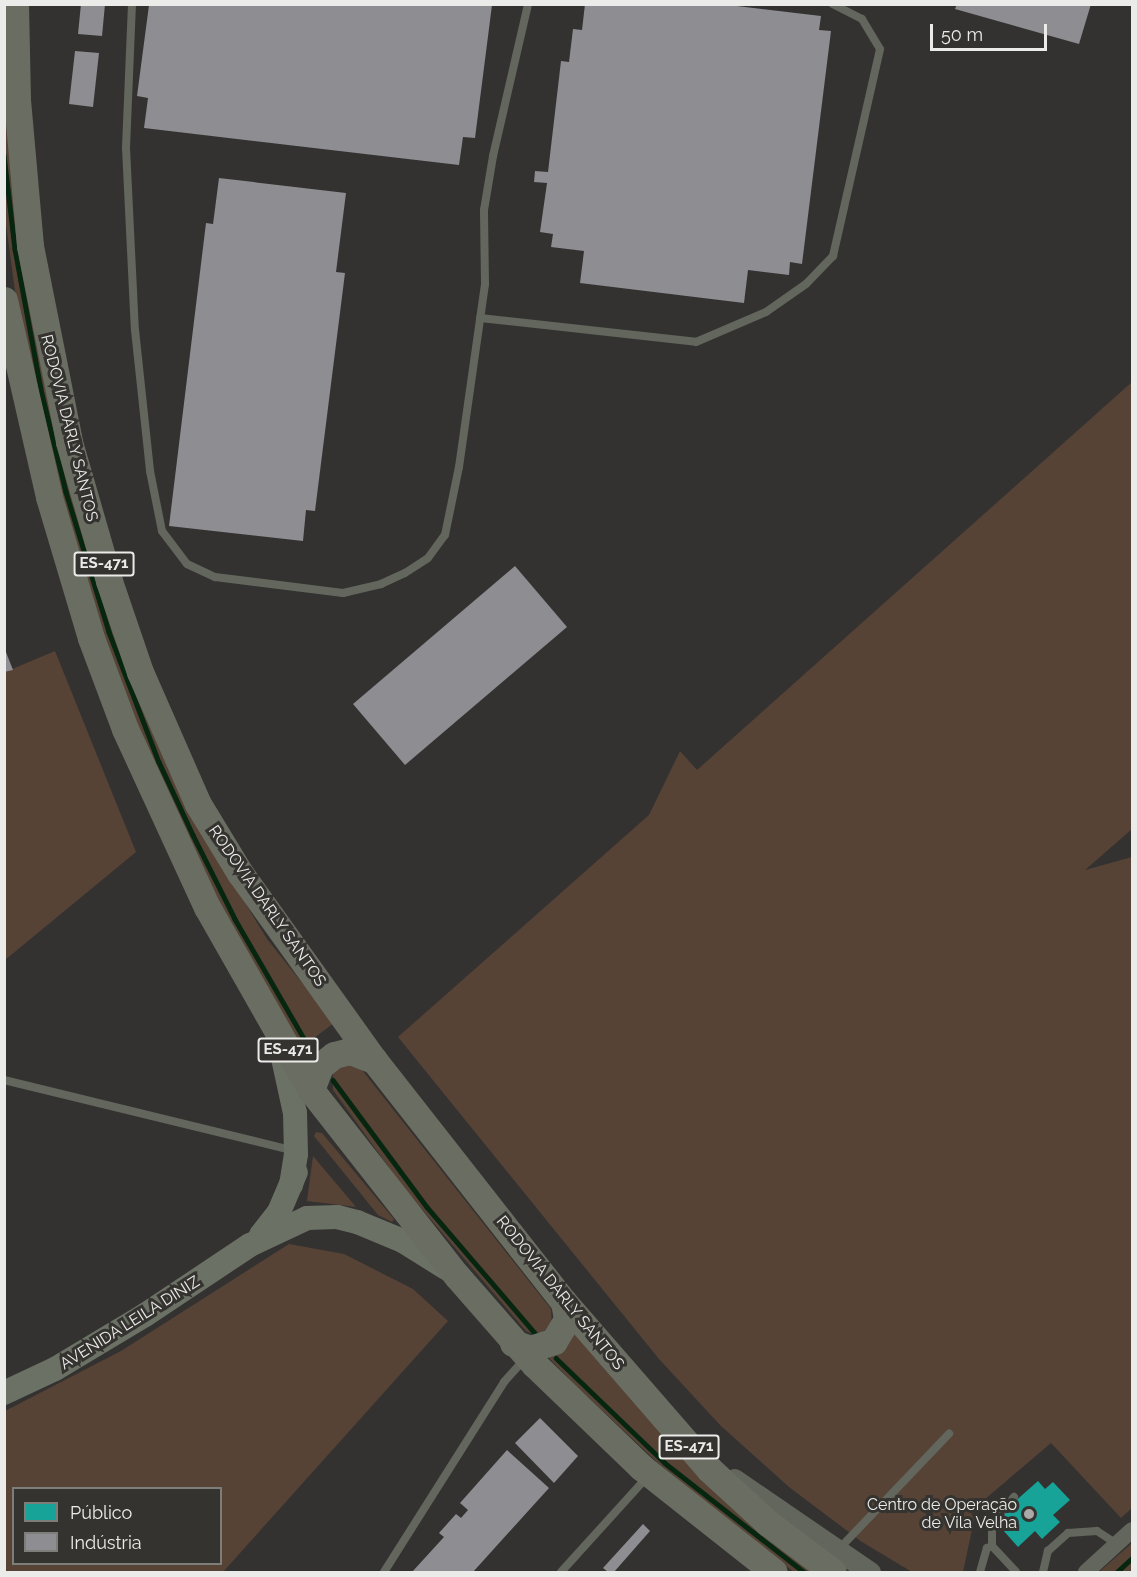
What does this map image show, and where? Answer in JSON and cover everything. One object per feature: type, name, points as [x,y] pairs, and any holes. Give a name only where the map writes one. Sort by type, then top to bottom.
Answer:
[{"type":"main road","name":"RODOVIA DARLY SANTOS","points":[[15,4],[20,149],[38,295],[69,442],[124,627],[158,717],[212,829],[374,1060],[564,1302],[690,1449],[761,1517],[835,1561]]},
{"type":"main road","name":"RODOVIA DARLY SANTOS","points":[[4,300],[49,497],[108,684],[185,864],[311,1090],[457,1276],[520,1350],[650,1474],[774,1572]]},
{"type":"main road","points":[[265,1011],[288,1073],[299,1151]]},
{"type":"main road","points":[[311,1090],[315,1073],[334,1055],[350,1052],[374,1060]]},
{"type":"main road","name":"AVENIDA LEILA DINIZ","points":[[250,1245],[279,1212],[291,1185],[311,1090]]},
{"type":"main road","name":"AVENIDA LEILA DINIZ","points":[[4,1393],[136,1321],[250,1245],[293,1222],[337,1217],[403,1241],[457,1276]]},
{"type":"main road","points":[[520,1350],[554,1341],[567,1319],[564,1302]]},
{"type":"street","points":[[1086,1572],[1132,1530]]},
{"type":"street","points":[[835,1561],[870,1572]]},
{"type":"lane","points":[[132,4],[126,148],[135,330],[150,471],[162,531],[188,564],[215,577],[343,594],[381,584],[428,558],[445,535],[485,284],[484,210],[493,156],[528,4]]},
{"type":"lane","points":[[480,318],[696,342],[766,312],[806,284],[832,256],[880,49],[862,20],[833,4]]},
{"type":"lane","points":[[4,1080],[299,1151]]},
{"type":"lane","points":[[384,1572],[504,1382],[520,1350]]},
{"type":"lane","points":[[835,1561],[949,1434]]},
{"type":"lane","points":[[561,1572],[650,1474]]},
{"type":"lane","points":[[1014,1497],[992,1524],[992,1546],[1016,1572]]},
{"type":"lane","points":[[1043,1572],[1048,1551],[1068,1533],[1097,1531],[1117,1544]]},
{"type":"lane","points":[[980,1572],[987,1548],[992,1546]]},
{"type":"shaded area","points":[[4,5],[21,247],[194,819],[267,939],[334,1023],[302,1047],[240,945],[155,770],[103,634],[60,494],[16,298],[5,217]]},
{"type":"shaded area","points":[[1132,382],[1132,829],[1085,870],[1132,857],[1132,1508],[1121,1518],[1051,1443],[977,1506],[963,1572],[912,1572],[862,1542],[789,1487],[721,1426],[659,1359],[398,1037],[649,815],[680,751],[697,770]]},
{"type":"shaded area","points":[[55,651],[136,852],[5,960],[5,672]]},
{"type":"shaded area","points":[[346,1064],[362,1070],[551,1309],[552,1327],[535,1335],[526,1331],[403,1187],[333,1090],[333,1073]]},
{"type":"shaded area","points":[[316,1132],[322,1133],[394,1219],[392,1222],[378,1215],[314,1136]]},
{"type":"shaded area","points":[[313,1156],[356,1207],[307,1201]]},
{"type":"shaded area","points":[[289,1244],[344,1254],[413,1289],[448,1321],[223,1572],[5,1572],[5,1411],[121,1351]]},
{"type":"shaded area","points":[[576,1330],[820,1572],[794,1572],[757,1545],[658,1463],[573,1383],[548,1357],[567,1347]]},
{"type":"shaded area","points":[[1132,1543],[1132,1572],[1099,1572]]},
{"type":"building: Público","name":"Centro de Operação de Vila Velha","points":[[1038,1481],[1045,1489],[1053,1482],[1070,1500],[1053,1515],[1060,1522],[1042,1539],[1035,1531],[1018,1547],[1002,1529],[1011,1522],[1002,1513]]},
{"type":"building: Indústria","points":[[81,4],[105,4],[102,36],[78,34]]},
{"type":"building: Indústria","points":[[585,4],[720,4],[821,16],[819,30],[831,31],[802,264],[790,262],[789,275],[748,270],[744,303],[580,283],[584,251],[551,247],[553,234],[540,232],[547,183],[534,182],[535,171],[548,172],[561,61],[569,62],[573,29],[582,30]]},
{"type":"building: Indústria","points":[[957,4],[1091,4],[1079,44],[955,9]]},
{"type":"building: Indústria","points":[[149,5],[492,5],[475,138],[463,137],[459,165],[144,128],[148,98],[137,96]]},
{"type":"building: Indústria","points":[[75,51],[99,53],[93,107],[69,104]]},
{"type":"building: Indústria","points":[[219,178],[346,193],[336,272],[345,273],[315,511],[306,510],[303,541],[169,526],[206,223],[213,224]]},
{"type":"building: Indústria","points":[[515,566],[567,627],[405,765],[353,704]]},
{"type":"building: Indústria","points":[[4,647],[13,670],[4,672]]},
{"type":"building: Indústria","points":[[540,1418],[578,1456],[554,1483],[515,1443]]},
{"type":"building: Indústria","points":[[507,1450],[549,1488],[473,1572],[412,1572],[444,1537],[439,1533],[456,1514],[461,1518],[468,1510],[460,1503]]},
{"type":"building: Indústria","points":[[643,1524],[650,1531],[614,1572],[608,1572],[603,1568]]},
{"type":"waterway","points":[[4,155],[15,249],[42,394],[66,492],[109,632],[159,762],[193,835],[235,919],[305,1040]]},
{"type":"waterway","points":[[333,1080],[427,1207],[535,1333]]},
{"type":"waterway","points":[[556,1358],[665,1463],[804,1572]]},
{"type":"waterway","points":[[1117,1572],[1132,1558]]},
{"type":"place","name":"Centro de Operação de Vila Velha","points":[[1029,1514]]}]
